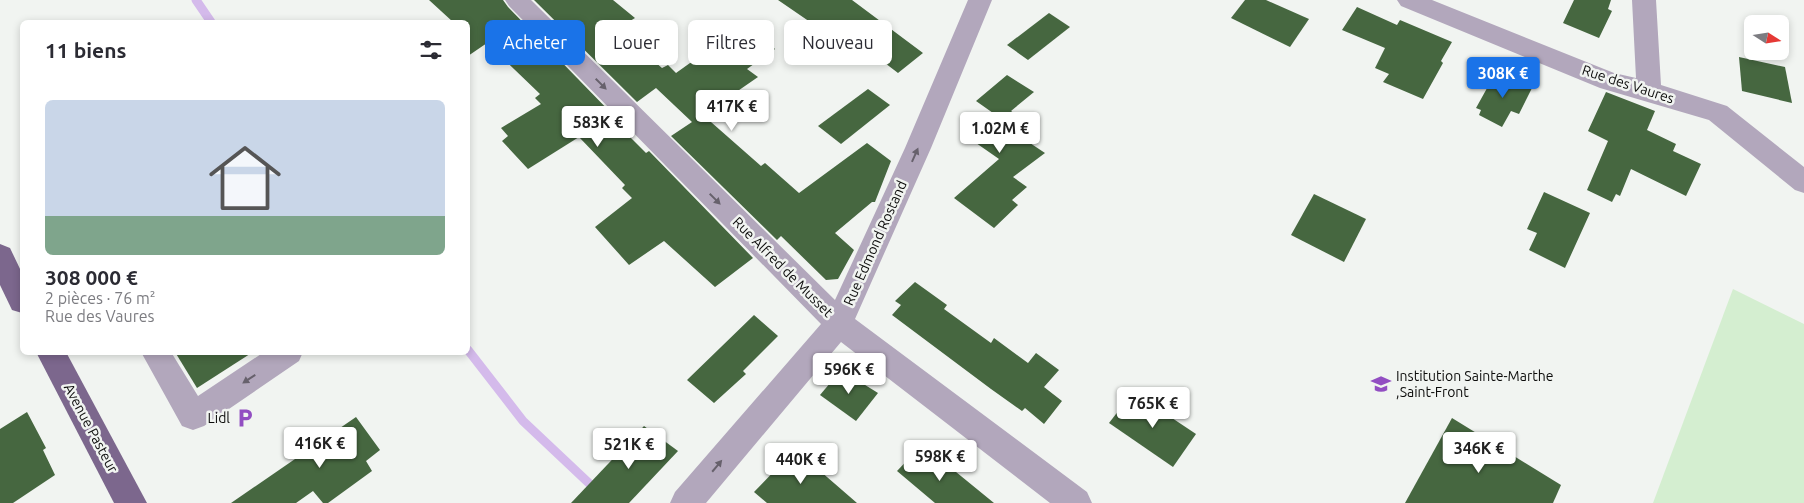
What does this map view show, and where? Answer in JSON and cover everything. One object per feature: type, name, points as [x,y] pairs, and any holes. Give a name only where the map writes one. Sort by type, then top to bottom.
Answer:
[{"type":"main road","points":[[0,256],[20,291]]},
{"type":"main road","name":"Avenue Pasteur","points":[[52,355],[131,503]]},
{"type":"street","name":"Rue Alfred de Musset","points":[[517,0],[839,323],[1076,503]]},
{"type":"street","name":"Rue Edmond Rostand","points":[[686,503],[839,323],[918,148],[980,0]]},
{"type":"street","name":"Rue des Vaures","points":[[1409,0],[1609,81],[1649,91],[1718,113],[1804,182]]},
{"type":"street","points":[[1644,0],[1649,91]]},
{"type":"street","points":[[157,355],[193,416],[284,355]]},
{"type":"green space","points":[[1733,289],[1804,324],[1804,503],[1653,503]]},
{"type":"building","points":[[429,0],[503,0],[521,20],[485,20],[485,44],[470,55],[470,20],[451,20]]},
{"type":"building","points":[[534,0],[613,0],[635,18],[632,20],[595,20],[595,60],[585,51],[585,20],[554,20]]},
{"type":"building","points":[[778,0],[852,0],[879,20],[807,20]]},
{"type":"building","points":[[1245,0],[1266,0],[1309,19],[1290,47],[1231,18]]},
{"type":"building","points":[[1574,0],[1611,0],[1608,9],[1612,11],[1599,38],[1563,23]]},
{"type":"building","points":[[1357,7],[1397,25],[1400,20],[1452,42],[1441,61],[1443,63],[1423,99],[1383,82],[1389,74],[1375,68],[1385,48],[1342,30]]},
{"type":"building","points":[[1049,13],[1070,27],[1028,60],[1007,45]]},
{"type":"building","points":[[892,30],[923,53],[898,73],[888,65],[892,65]]},
{"type":"building","points":[[1739,57],[1744,58],[1744,60],[1785,67],[1792,103],[1742,91]]},
{"type":"building","points":[[688,64],[753,65],[747,69],[758,77],[703,115],[761,166],[765,163],[799,193],[867,143],[891,161],[875,202],[872,202],[835,233],[854,250],[838,279],[826,280],[781,236],[777,240],[671,136],[692,122],[656,88],[637,102],[600,65],[659,65],[662,68],[668,65],[676,73]]},
{"type":"building","points":[[510,65],[564,65],[615,117],[612,119],[646,153],[649,151],[753,258],[715,287],[664,241],[629,265],[595,227],[632,198],[622,188],[625,185],[579,137],[528,169],[502,141],[508,136],[501,128],[541,104],[535,98],[540,94]]},
{"type":"building","points":[[1496,72],[1532,88],[1519,114],[1511,111],[1502,127],[1479,115],[1481,110],[1476,108]]},
{"type":"building","points":[[1007,75],[1034,92],[1011,111],[1027,123],[1015,133],[1045,153],[1013,177],[1027,187],[1012,200],[1018,205],[994,228],[954,198],[999,159],[966,136],[993,113],[976,101]]},
{"type":"building","points":[[868,89],[890,105],[841,144],[818,126]]},
{"type":"building","points":[[1606,92],[1655,111],[1647,130],[1676,144],[1673,151],[1701,164],[1686,196],[1631,169],[1620,196],[1616,194],[1612,202],[1587,190],[1608,141],[1588,131]]},
{"type":"building","points":[[1544,192],[1590,213],[1565,268],[1529,250],[1537,233],[1527,229]]},
{"type":"building","points":[[1314,194],[1366,219],[1344,262],[1291,235]]},
{"type":"building","points":[[915,282],[947,305],[944,309],[991,343],[994,338],[1028,363],[1036,353],[1059,370],[1044,387],[1062,401],[1044,424],[1025,408],[1022,411],[991,389],[892,315],[901,305],[895,301]]},
{"type":"building","points":[[754,315],[778,336],[743,371],[746,374],[714,403],[687,380]]},
{"type":"building","points":[[177,355],[248,355],[197,388]]},
{"type":"building","points":[[841,370],[878,393],[856,421],[820,395]]},
{"type":"building","points":[[1133,392],[1196,434],[1173,467],[1109,423]]},
{"type":"building","points":[[27,412],[46,448],[43,450],[55,475],[13,503],[0,503],[0,429]]},
{"type":"building","points":[[356,417],[380,450],[366,461],[372,471],[328,503],[323,503],[313,491],[296,503],[231,503]]},
{"type":"building","points":[[1452,418],[1561,485],[1553,503],[1405,503]]},
{"type":"building","points":[[644,426],[678,451],[629,503],[571,503]]},
{"type":"building","points":[[918,449],[941,468],[945,463],[994,503],[935,503],[897,471]]},
{"type":"building","points":[[797,451],[857,503],[767,503],[754,492],[784,461]]},
{"type":"waterway","points":[[196,0],[210,20]]},
{"type":"waterway","points":[[470,353],[523,421],[610,503]]},
{"type":"place","name":"Institution Sainte-Marthe ,Saint-Front","points":[[1381,384]]},
{"type":"place","name":"Lidl","points":[[245,418]]}]
